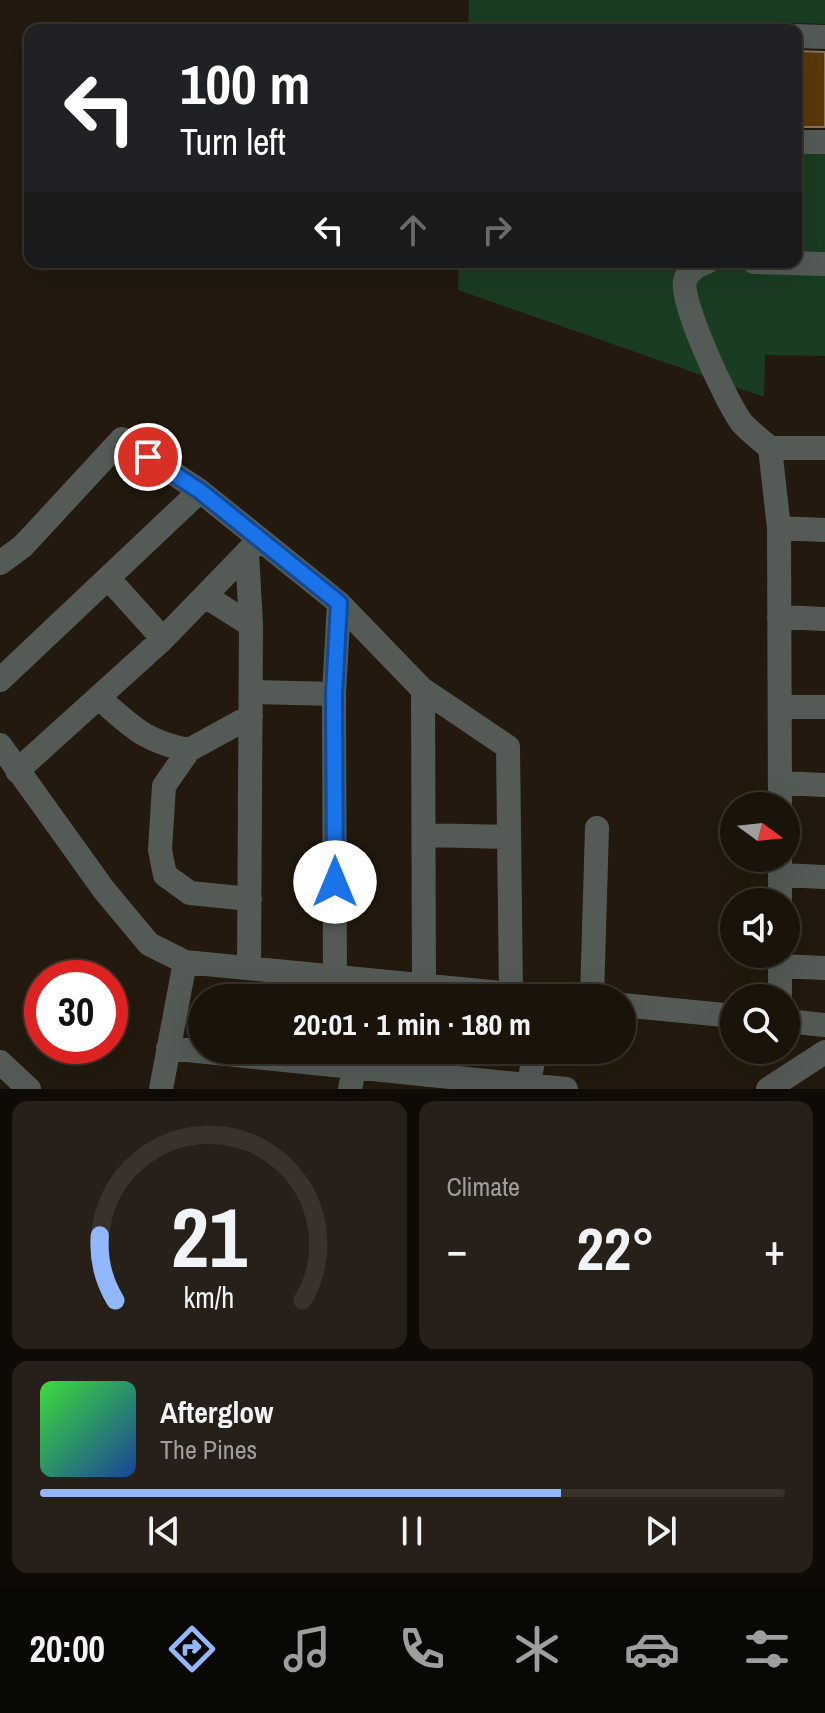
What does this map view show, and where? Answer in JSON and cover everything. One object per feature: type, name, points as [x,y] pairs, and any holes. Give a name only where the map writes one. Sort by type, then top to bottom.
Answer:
[{"type":"street","points":[[802,36],[825,37]]},
{"type":"street","points":[[802,142],[825,142]]},
{"type":"street","points":[[802,263],[825,264]]},
{"type":"street","points":[[694,268],[685,280],[684,296],[716,376],[741,421],[770,448],[779,528],[780,792]]},
{"type":"street","points":[[0,563],[23,546],[122,439],[200,491],[253,546],[339,603],[422,689],[508,747],[511,984]]},
{"type":"street","points":[[770,448],[825,448]]},
{"type":"street","points":[[0,680],[200,491]]},
{"type":"street","points":[[779,528],[825,530]]},
{"type":"street","points":[[17,771],[163,639],[253,546]]},
{"type":"street","points":[[249,968],[253,546]]},
{"type":"street","points":[[108,578],[163,639]]},
{"type":"street","points":[[205,596],[251,625]]},
{"type":"street","points":[[335,977],[334,694],[339,603]]},
{"type":"street","points":[[779,617],[825,619]]},
{"type":"street","points":[[422,689],[424,984]]},
{"type":"street","points":[[250,899],[190,893],[165,875],[160,850],[164,786],[189,750],[251,704],[334,694]]},
{"type":"street","points":[[99,698],[139,733],[167,746],[189,750]]},
{"type":"street","points":[[780,707],[825,707]]},
{"type":"street","points":[[0,745],[104,890],[149,944],[185,962],[335,977],[355,984]]},
{"type":"street","points":[[790,792],[825,785]]},
{"type":"street","points":[[592,984],[597,828]]},
{"type":"street","points":[[424,835],[509,837]]},
{"type":"street","points":[[800,871],[825,877]]},
{"type":"street","points":[[161,1089],[185,962]]},
{"type":"street","points":[[800,964],[825,968]]},
{"type":"street","points":[[636,1006],[720,1015]]},
{"type":"street","points":[[800,1022],[825,1025]]},
{"type":"street","points":[[168,1048],[566,1089]]},
{"type":"street","points":[[768,1089],[814,1066],[825,1052]]},
{"type":"street","points":[[0,1062],[29,1089]]},
{"type":"street","points":[[528,1087],[532,1064]]},
{"type":"green space","points":[[469,0],[825,0],[825,24],[468,24]]},
{"type":"green space","points":[[802,154],[825,154],[825,356],[765,355],[764,397],[458,290],[459,268],[802,268]]},
{"type":"building","points":[[802,51],[825,52],[825,127],[802,127]]},
{"type":"route","points":[[148,457],[200,491],[339,603],[334,694],[335,882]]}]
